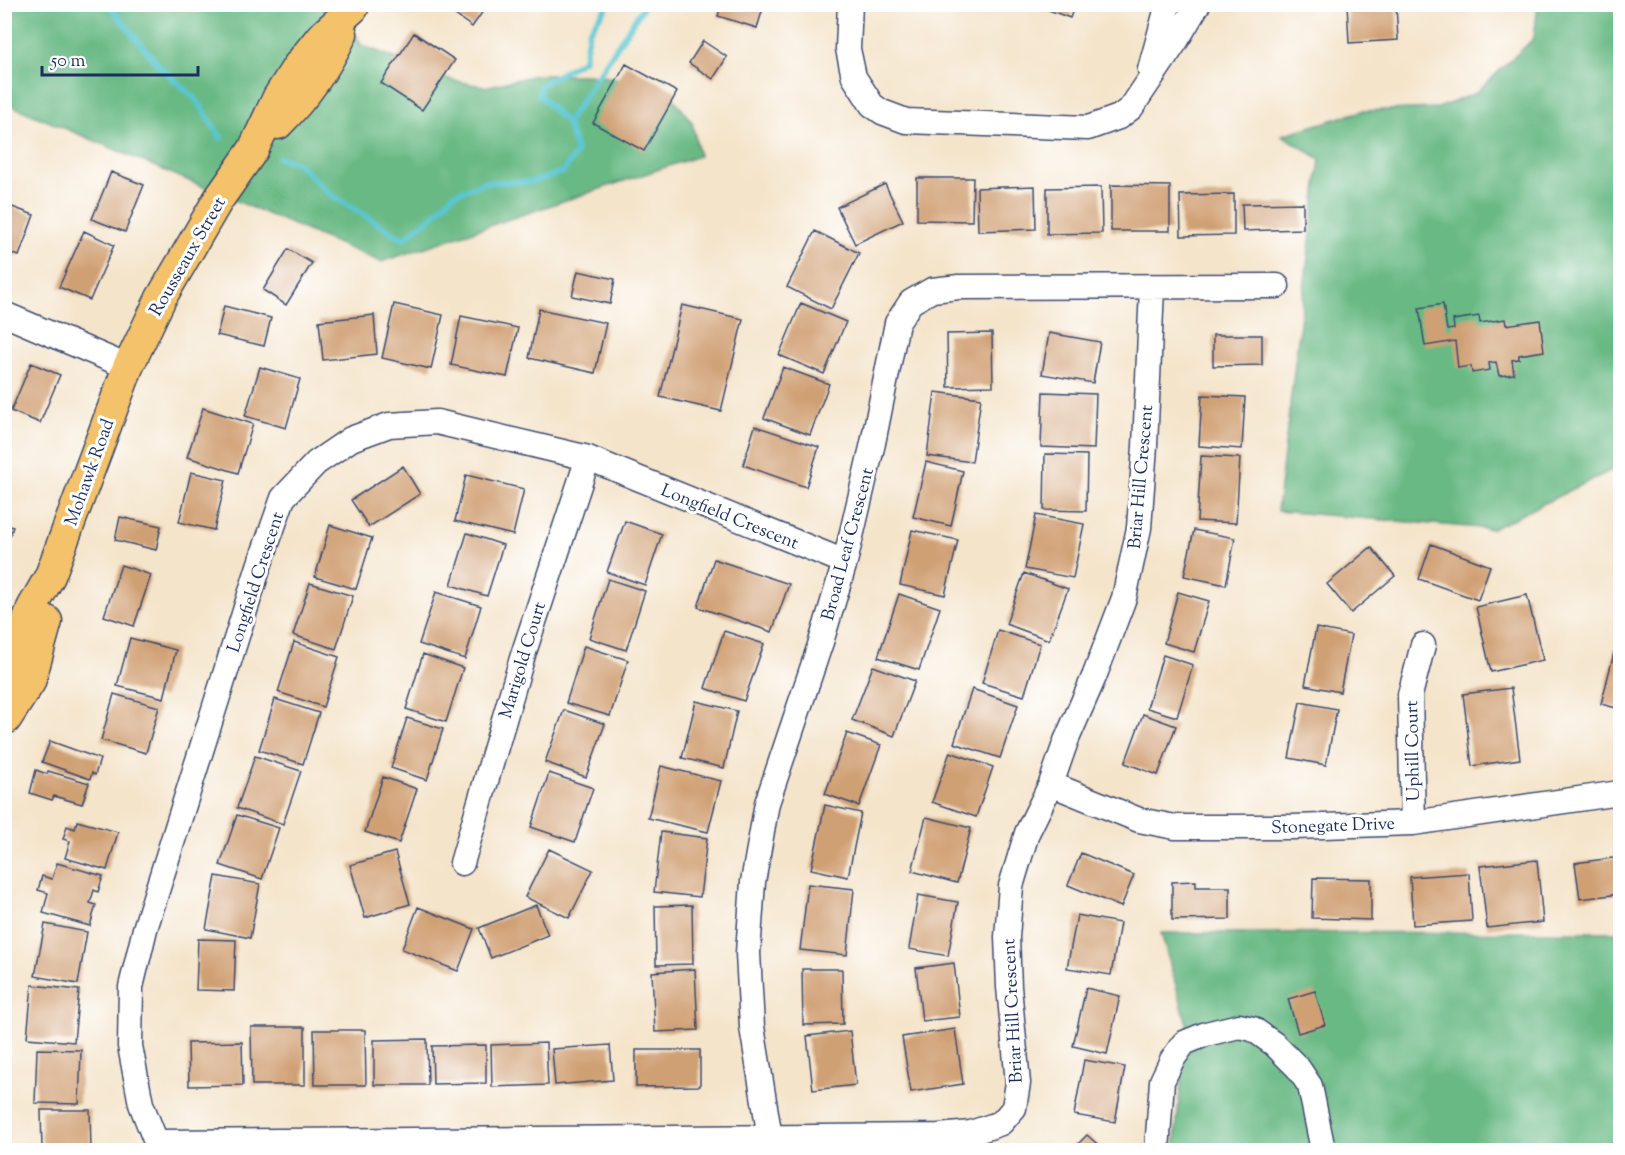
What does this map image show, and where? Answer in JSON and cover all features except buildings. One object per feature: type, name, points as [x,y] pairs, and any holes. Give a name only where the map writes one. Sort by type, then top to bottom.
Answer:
[{"type":"main road","name":"Rousseaux Street","points":[[128,367],[160,298],[218,200],[253,150],[278,98],[297,67],[320,38],[355,6]]},
{"type":"main road","name":"Mohawk Road","points":[[4,707],[7,678],[32,608],[50,576],[128,367]]},
{"type":"main road","name":"Mohawk Road","points":[[4,721],[30,682],[49,612],[50,576]]},
{"type":"street","points":[[850,4],[848,49],[854,76],[872,105],[882,112],[906,121],[1088,128],[1119,117],[1131,108],[1198,4]]},
{"type":"street","points":[[1146,84],[1167,4]]},
{"type":"street","name":"Broad Leaf Crescent","points":[[772,1145],[752,1027],[748,953],[753,882],[767,802],[821,642],[844,562],[873,443],[897,323],[911,302],[932,290],[959,287],[1277,286]]},
{"type":"street","name":"Briar Hill Crescent","points":[[156,1146],[772,1145],[971,1133],[1001,1123],[1014,1108],[1018,1083],[1006,937],[1011,886],[1027,833],[1051,784],[1124,598],[1139,528],[1152,288]]},
{"type":"street","points":[[4,314],[128,367]]},
{"type":"street","name":"Longfield Crescent","points":[[156,1146],[141,1104],[130,1046],[131,987],[145,929],[259,566],[283,498],[316,463],[351,439],[389,425],[437,422],[588,458],[844,562]]},
{"type":"street","name":"Marigold Court","points":[[462,863],[523,655],[588,458]]},
{"type":"street","name":"Uphill Court","points":[[1413,823],[1410,694],[1423,645]]},
{"type":"street","name":"Stonegate Drive","points":[[1051,784],[1138,820],[1174,827],[1294,827],[1413,823],[1620,793]]},
{"type":"street","points":[[1156,1150],[1162,1081],[1184,1042],[1239,1026],[1252,1029],[1274,1044],[1304,1077],[1310,1086],[1323,1150]]},
{"type":"green space","points":[[4,5],[368,5],[353,27],[361,45],[452,80],[485,87],[536,75],[597,75],[650,84],[671,95],[692,122],[699,156],[381,262],[5,103]]},
{"type":"green space","points":[[1538,5],[1620,5],[1620,466],[1492,529],[1277,511],[1320,159],[1282,135],[1362,111],[1438,108],[1476,93],[1534,38]]},
{"type":"green space","points":[[1620,932],[1620,1150],[1174,1150],[1187,1024],[1161,933]]},
{"type":"waterway","points":[[108,4],[160,67],[196,99],[221,138]]},
{"type":"waterway","points":[[567,123],[539,95],[541,85],[584,60],[589,31],[609,4]]},
{"type":"waterway","points":[[279,158],[296,162],[330,194],[403,239],[434,215],[454,194],[486,182],[532,182],[563,172],[577,152],[567,123],[645,4]]}]
